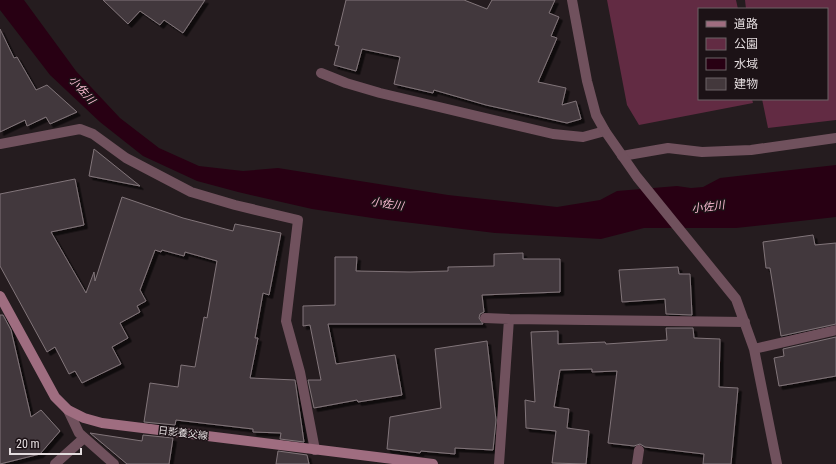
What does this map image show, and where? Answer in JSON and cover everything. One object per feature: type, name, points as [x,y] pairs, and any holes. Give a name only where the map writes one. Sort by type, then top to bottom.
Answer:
[{"type":"main road","name":"日影養父線","points":[[0,296],[55,396],[68,410],[84,418],[102,423],[433,464]]},
{"type":"street","points":[[572,0],[587,81],[596,115],[604,131],[637,177],[736,299],[754,348],[777,464]]},
{"type":"street","points":[[321,73],[346,83],[380,93],[553,134],[583,137],[604,131]]},
{"type":"street","points":[[0,144],[80,130],[93,134],[126,158],[191,192],[235,205],[298,220],[286,321],[300,372],[315,450]]},
{"type":"street","points":[[622,156],[668,148],[702,152],[751,150],[836,138]]},
{"type":"street","points":[[485,318],[745,322]]},
{"type":"street","points":[[499,464],[509,319]]},
{"type":"street","points":[[754,348],[836,330]]},
{"type":"street","points":[[68,410],[79,433],[114,464]]},
{"type":"street","points":[[55,464],[84,438]]},
{"type":"street","points":[[637,464],[639,450]]},
{"type":"green space","points":[[607,0],[736,0],[738,8],[698,8],[698,100],[752,100],[753,103],[639,125],[627,105]]},
{"type":"green space","points":[[745,0],[836,0],[836,120],[768,128],[762,100],[828,100],[828,8],[746,8]]},
{"type":"water","name":"小佐川","points":[[0,0],[24,0],[76,71],[120,118],[159,148],[199,166],[243,171],[278,168],[448,195],[557,207],[600,200],[617,191],[677,186],[691,188],[703,187],[720,178],[836,165],[836,217],[736,228],[644,228],[601,239],[495,233],[379,219],[312,209],[238,192],[197,181],[143,156],[100,122],[50,75],[0,10]]},
{"type":"building","points":[[103,0],[205,0],[183,33],[164,20],[160,25],[140,11],[128,24]]},
{"type":"building","points":[[346,0],[464,0],[487,9],[492,0],[555,0],[549,13],[559,17],[551,36],[557,38],[538,82],[566,88],[562,105],[576,101],[581,119],[567,123],[486,105],[434,90],[433,93],[394,84],[400,57],[362,49],[356,71],[334,65],[339,46],[335,45]]},
{"type":"building","points":[[0,29],[14,58],[17,57],[36,90],[47,85],[77,112],[50,124],[46,117],[27,126],[25,120],[0,132]]},
{"type":"building","points":[[94,149],[140,186],[89,176]]},
{"type":"building","points":[[75,179],[84,225],[51,232],[86,293],[94,272],[95,281],[122,197],[183,218],[233,231],[235,224],[281,233],[269,295],[263,293],[255,338],[258,338],[250,378],[295,380],[304,442],[280,439],[281,433],[253,432],[253,429],[176,420],[175,425],[144,422],[150,383],[178,387],[181,365],[195,367],[204,317],[207,318],[217,261],[185,252],[184,256],[162,250],[161,252],[155,250],[140,290],[146,301],[137,306],[140,312],[120,323],[128,338],[112,347],[121,364],[82,383],[75,371],[69,374],[55,347],[47,352],[0,266],[0,194]]},
{"type":"building","points":[[813,235],[815,245],[836,243],[836,324],[781,336],[770,268],[766,268],[763,242]]},
{"type":"building","points":[[523,253],[523,259],[560,259],[560,292],[482,295],[484,312],[480,314],[479,318],[483,324],[328,324],[336,364],[395,355],[402,395],[358,402],[357,400],[314,408],[308,380],[321,380],[310,325],[303,326],[303,306],[335,305],[335,257],[357,257],[356,271],[410,272],[448,271],[448,267],[494,266],[494,254]]},
{"type":"building","points":[[678,267],[679,274],[690,274],[692,315],[666,314],[665,299],[622,302],[619,270]]},
{"type":"building","points":[[0,315],[3,315],[11,330],[31,417],[41,410],[60,431],[40,454],[0,464]]},
{"type":"building","points":[[666,328],[693,328],[694,338],[720,339],[719,387],[738,388],[731,464],[703,464],[704,454],[645,447],[640,444],[634,446],[608,443],[617,371],[592,372],[592,369],[560,370],[554,407],[569,409],[567,428],[589,431],[586,464],[552,463],[556,431],[526,428],[525,400],[535,402],[531,332],[558,331],[558,344],[605,342],[606,344],[667,340]]},
{"type":"building","points":[[836,337],[836,376],[779,386],[774,358],[784,356],[783,349]]},
{"type":"building","points":[[487,341],[496,420],[493,450],[455,448],[455,454],[421,451],[420,453],[387,449],[390,417],[441,408],[435,349]]},
{"type":"building","points":[[90,433],[142,441],[143,435],[173,438],[169,464],[127,464]]},
{"type":"building","points":[[278,451],[307,455],[309,464],[276,464]]}]
